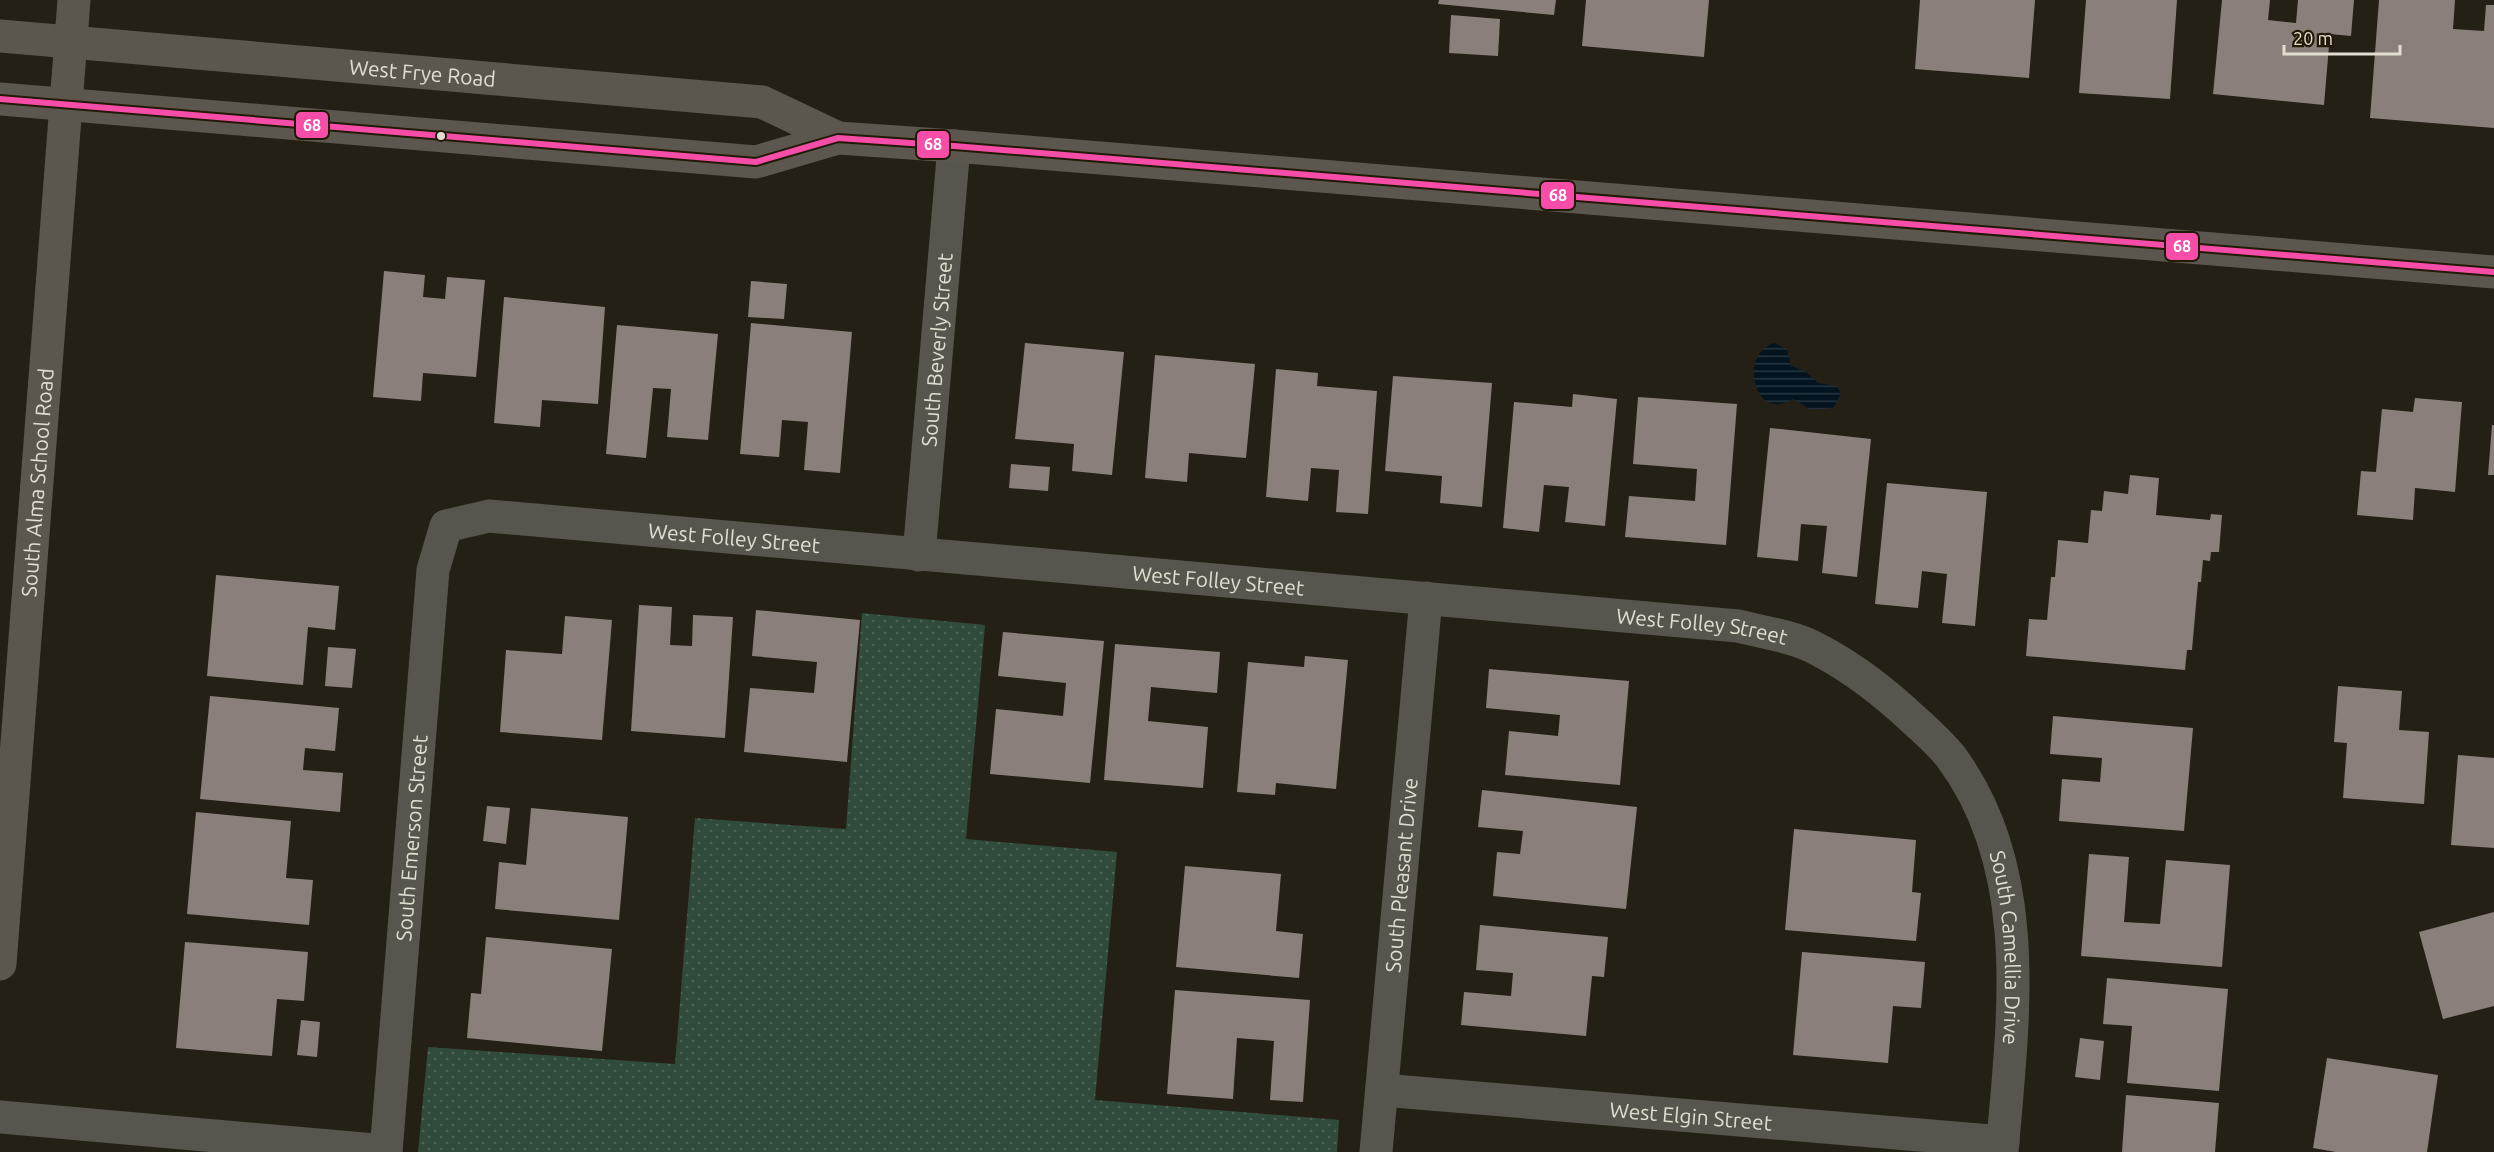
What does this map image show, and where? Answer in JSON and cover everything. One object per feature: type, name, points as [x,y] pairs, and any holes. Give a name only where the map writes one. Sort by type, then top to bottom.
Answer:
[{"type":"street","name":"South Alma School Road","points":[[0,964],[74,0]]},
{"type":"street","name":"West Frye Road","points":[[0,36],[762,102],[838,138]]},
{"type":"street","name":"West Frye Road","points":[[0,99],[756,162],[838,138],[954,146],[2494,272]]},
{"type":"street","name":"South Beverly Street","points":[[919,555],[954,146]]},
{"type":"street","name":"West Folley Street","points":[[446,526],[489,516],[1738,626],[1811,646],[1873,684],[1950,755]]},
{"type":"street","name":"South Emerson Street","points":[[386,1151],[433,570],[446,526]]},
{"type":"street","name":"South Pleasant Drive","points":[[1376,1152],[1426,598]]},
{"type":"street","name":"South Camellia Drive","points":[[1950,755],[1974,794],[1997,847],[2011,913],[2013,987],[2002,1147]]},
{"type":"street","name":"West Elgin Street","points":[[1382,1090],[2002,1147]]},
{"type":"street","points":[[0,1117],[386,1151]]},
{"type":"green space","points":[[862,613],[985,625],[966,839],[1117,852],[1095,1100],[1339,1120],[1337,1152],[418,1152],[428,1047],[675,1064],[695,818],[846,829]]},
{"type":"water","points":[[1774,343],[1787,349],[1791,366],[1805,371],[1818,383],[1837,386],[1841,394],[1833,408],[1811,410],[1793,399],[1779,404],[1768,402],[1760,395],[1755,384],[1754,372],[1757,359],[1763,349]]},
{"type":"building","points":[[1439,0],[1556,0],[1554,15],[1438,4]]},
{"type":"building","points":[[1586,0],[1709,0],[1704,57],[1582,46]]},
{"type":"building","points":[[1920,0],[2035,0],[2029,78],[1915,69]]},
{"type":"building","points":[[2086,0],[2177,0],[2170,99],[2079,93]]},
{"type":"building","points":[[2222,0],[2270,0],[2268,20],[2296,23],[2298,0],[2354,0],[2351,36],[2330,34],[2324,105],[2213,94]]},
{"type":"building","points":[[2379,0],[2455,0],[2453,29],[2484,31],[2486,5],[2494,5],[2494,128],[2370,118]]},
{"type":"building","points":[[1451,15],[1500,19],[1498,56],[1449,53]]},
{"type":"building","points":[[384,271],[425,275],[423,297],[445,299],[447,277],[485,280],[476,377],[423,373],[421,401],[373,397]]},
{"type":"building","points":[[751,281],[787,284],[784,319],[748,317]]},
{"type":"building","points":[[504,297],[605,307],[598,404],[542,400],[540,427],[494,423]]},
{"type":"building","points":[[751,323],[852,332],[840,473],[804,470],[808,422],[782,420],[779,457],[740,454]]},
{"type":"building","points":[[617,325],[718,334],[708,440],[667,437],[671,389],[653,388],[646,458],[606,454]]},
{"type":"building","points":[[1025,343],[1124,352],[1112,475],[1072,471],[1074,444],[1015,439]]},
{"type":"building","points":[[1155,355],[1255,364],[1246,458],[1189,453],[1187,482],[1145,478]]},
{"type":"building","points":[[1276,369],[1318,373],[1317,386],[1377,391],[1368,514],[1336,512],[1339,470],[1311,468],[1308,501],[1266,497]]},
{"type":"building","points":[[1393,376],[1492,383],[1482,507],[1440,503],[1442,476],[1385,471]]},
{"type":"building","points":[[1573,394],[1617,399],[1605,526],[1565,522],[1569,487],[1544,485],[1539,532],[1503,528],[1514,402],[1572,407]]},
{"type":"building","points":[[1638,397],[1737,404],[1726,545],[1625,537],[1629,496],[1695,501],[1697,469],[1633,464]]},
{"type":"building","points":[[2415,398],[2462,402],[2455,492],[2415,488],[2413,520],[2357,515],[2361,471],[2376,472],[2382,409],[2413,412]]},
{"type":"building","points":[[2492,425],[2494,425],[2494,475],[2488,475]]},
{"type":"building","points":[[1770,428],[1871,439],[1857,577],[1822,573],[1827,526],[1801,524],[1798,561],[1757,557]]},
{"type":"building","points":[[1011,464],[1050,467],[1048,491],[1009,488]]},
{"type":"building","points":[[2130,475],[2159,478],[2156,515],[2210,520],[2211,514],[2222,515],[2219,552],[2211,552],[2210,561],[2203,560],[2201,582],[2198,582],[2192,650],[2187,650],[2185,670],[2026,656],[2029,619],[2047,620],[2051,577],[2055,577],[2058,540],[2088,543],[2091,510],[2102,511],[2104,491],[2128,494]]},
{"type":"building","points":[[1887,483],[1987,492],[1975,626],[1942,623],[1947,574],[1922,571],[1918,608],[1875,604]]},
{"type":"building","points":[[216,575],[339,586],[335,630],[308,627],[303,685],[207,676]]},
{"type":"building","points":[[639,605],[672,607],[670,645],[692,646],[693,615],[733,617],[725,738],[631,731]]},
{"type":"building","points":[[756,610],[860,620],[847,762],[744,752],[750,688],[814,693],[817,662],[752,656]]},
{"type":"building","points":[[565,616],[612,620],[602,740],[500,732],[506,650],[562,654]]},
{"type":"building","points":[[1003,632],[1104,641],[1090,783],[990,774],[996,709],[1063,716],[1066,683],[998,676]]},
{"type":"building","points":[[1115,644],[1220,652],[1217,693],[1151,687],[1148,721],[1208,727],[1203,788],[1104,780]]},
{"type":"building","points":[[328,647],[356,649],[352,688],[325,686]]},
{"type":"building","points":[[1305,656],[1348,660],[1336,789],[1276,783],[1275,795],[1237,792],[1248,662],[1304,667]]},
{"type":"building","points":[[1489,669],[1629,681],[1620,785],[1505,775],[1509,731],[1558,736],[1560,715],[1486,708]]},
{"type":"building","points":[[2338,686],[2402,691],[2399,730],[2429,732],[2424,804],[2343,798],[2347,743],[2334,742]]},
{"type":"building","points":[[210,696],[339,708],[335,751],[305,748],[303,770],[343,773],[340,812],[200,799]]},
{"type":"building","points":[[2053,716],[2193,728],[2184,831],[2059,821],[2062,779],[2100,782],[2102,758],[2050,754]]},
{"type":"building","points":[[2458,755],[2494,758],[2494,848],[2451,845]]},
{"type":"building","points":[[1482,790],[1637,807],[1626,909],[1493,896],[1497,852],[1520,854],[1523,831],[1478,827]]},
{"type":"building","points":[[487,806],[510,808],[506,844],[483,841]]},
{"type":"building","points":[[531,808],[628,817],[619,920],[495,909],[499,862],[526,865]]},
{"type":"building","points":[[196,812],[291,821],[286,878],[313,880],[309,925],[187,914]]},
{"type":"building","points":[[1794,829],[1916,840],[1912,892],[1921,893],[1916,941],[1785,930]]},
{"type":"building","points":[[2089,854],[2129,857],[2124,922],[2160,924],[2166,860],[2230,865],[2222,967],[2081,956]]},
{"type":"building","points":[[1185,866],[1281,874],[1276,931],[1303,934],[1299,978],[1176,967]]},
{"type":"building","points":[[2494,912],[2494,1006],[2443,1019],[2419,932]]},
{"type":"building","points":[[1480,925],[1608,937],[1604,977],[1592,976],[1586,1036],[1461,1025],[1464,992],[1511,996],[1513,973],[1476,970]]},
{"type":"building","points":[[486,937],[612,949],[602,1051],[467,1038],[471,993],[481,994]]},
{"type":"building","points":[[185,942],[308,952],[304,1001],[277,999],[272,1056],[176,1048]]},
{"type":"building","points":[[1802,952],[1925,962],[1921,1008],[1893,1006],[1888,1063],[1793,1055]]},
{"type":"building","points":[[2107,978],[2228,989],[2219,1091],[2127,1083],[2132,1026],[2103,1024]]},
{"type":"building","points":[[1175,990],[1310,1000],[1303,1102],[1270,1100],[1274,1041],[1237,1038],[1233,1099],[1167,1094]]},
{"type":"building","points":[[301,1020],[320,1022],[317,1057],[297,1055]]},
{"type":"building","points":[[2080,1038],[2104,1041],[2100,1080],[2075,1077]]},
{"type":"building","points":[[2327,1058],[2438,1075],[2427,1152],[2336,1152],[2313,1148]]},
{"type":"building","points":[[2126,1095],[2219,1103],[2215,1152],[2122,1152]]},
{"type":"transit line","name":"68","points":[[0,99],[756,162],[838,138],[954,146],[2494,272]]}]
